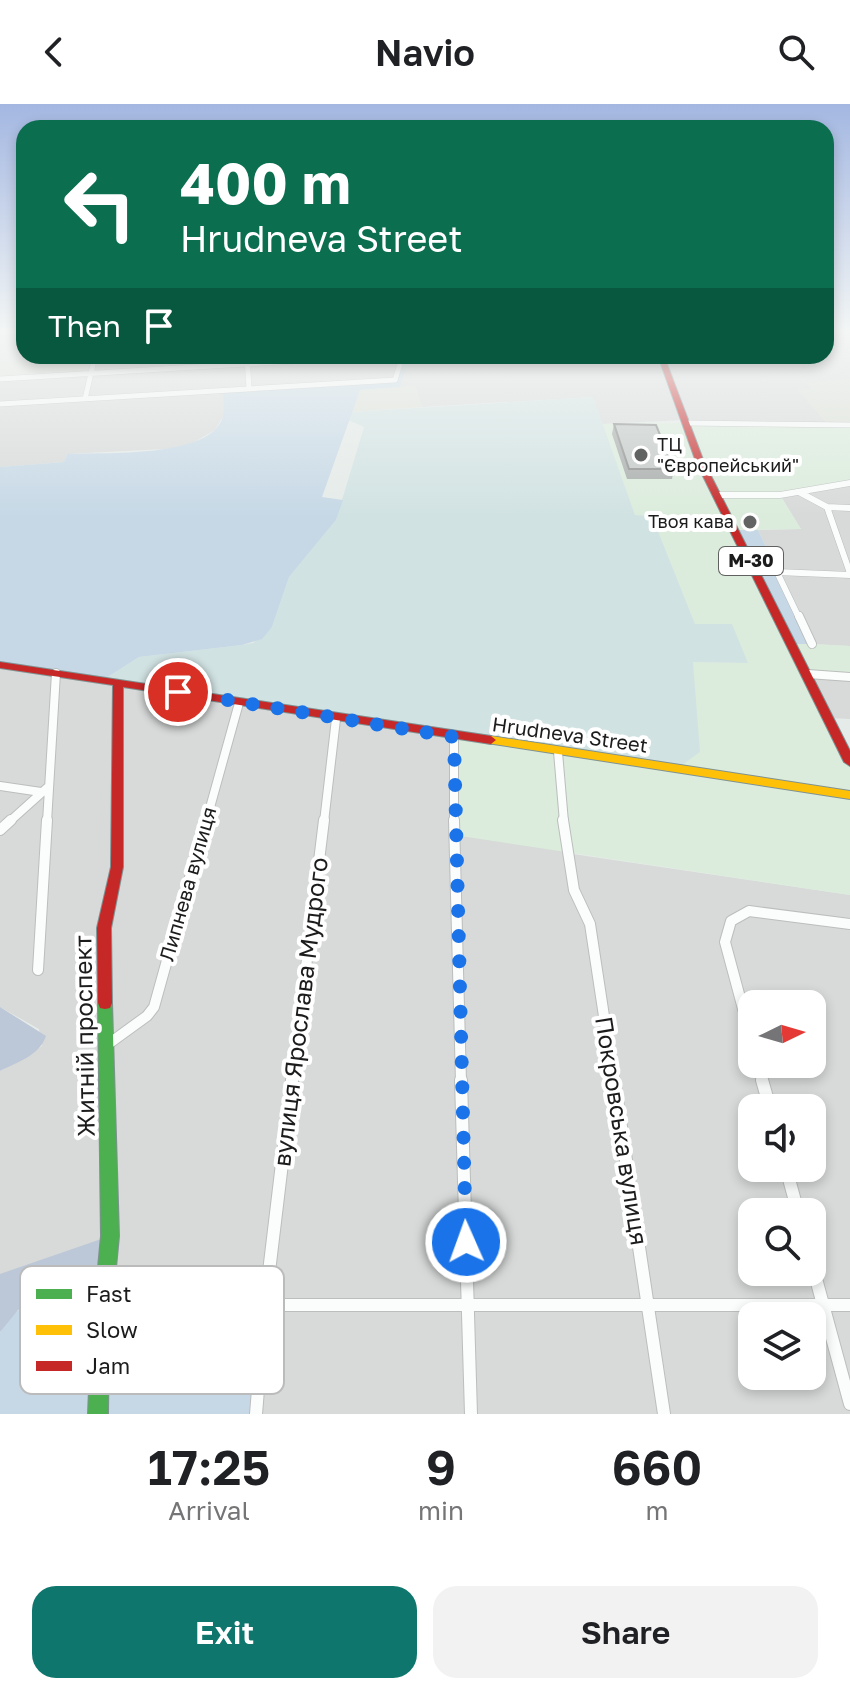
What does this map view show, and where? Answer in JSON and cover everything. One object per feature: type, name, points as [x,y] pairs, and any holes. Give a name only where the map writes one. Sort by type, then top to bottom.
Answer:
[{"type":"main road","name":"М-30","points":[[675,394],[718,495],[850,762]]},
{"type":"main road","name":"Hrudneva Street","points":[[0,665],[336,719],[850,795]]},
{"type":"main road","name":"Житній проспект","points":[[107,1266],[110,1236],[104,928],[117,867],[118,682]]},
{"type":"main road","name":"Житній проспект","points":[[98,1414],[99,1394]]},
{"type":"street","points":[[85,399],[86,394]]},
{"type":"street","points":[[0,404],[165,394]]},
{"type":"street","points":[[685,423],[850,425]]},
{"type":"street","points":[[718,495],[780,495],[850,483]]},
{"type":"street","points":[[798,492],[827,507],[850,508]]},
{"type":"street","points":[[812,644],[777,572],[850,574],[827,507]]},
{"type":"street","name":"Житній проспект","points":[[38,970],[44,790],[56,673]]},
{"type":"street","points":[[808,674],[850,677]]},
{"type":"street","name":"Липнева вулиця","points":[[107,1046],[147,1016],[154,1007],[239,703]]},
{"type":"street","name":"вулиця Ярослава Мудрого","points":[[270,1266],[336,719]]},
{"type":"street","points":[[454,737],[454,835],[471,1414]]},
{"type":"street","name":"Покровська вулиця","points":[[558,752],[566,853],[574,890],[590,924],[664,1414]]},
{"type":"street","points":[[0,786],[44,790]]},
{"type":"street","points":[[0,830],[44,790]]},
{"type":"street","points":[[738,990],[725,942],[731,921],[749,911],[850,924]]},
{"type":"street","points":[[284,1305],[738,1305]]},
{"type":"street","points":[[826,1305],[850,1305]]},
{"type":"street","points":[[826,1316],[850,1404]]},
{"type":"street","name":"вулиця Ярослава Мудрого","points":[[256,1414],[258,1394]]},
{"type":"shaded area","points":[[0,394],[224,394],[224,415],[215,430],[184,448],[67,454],[64,462],[0,467]]},
{"type":"shaded area","points":[[223,394],[359,394],[322,497],[343,500],[336,520],[289,577],[272,627],[262,639],[242,645],[139,657],[103,680],[0,665],[0,467],[64,462],[67,454],[129,452],[178,446],[199,440],[215,430],[223,416]]},
{"type":"shaded area","points":[[358,394],[418,394],[422,407],[351,412]]},
{"type":"shaded area","points":[[418,394],[850,394],[850,425],[685,423],[684,420],[602,424],[593,397],[422,407]]},
{"type":"shaded area","points":[[802,394],[850,394],[850,423],[828,425]]},
{"type":"shaded area","points":[[593,397],[635,515],[652,516],[695,624],[732,624],[748,663],[693,662],[700,752],[678,768],[103,680],[139,657],[253,643],[272,627],[289,577],[336,520],[364,427],[348,420],[351,412]]},
{"type":"shaded area","points":[[602,424],[850,425],[850,483],[780,495],[801,529],[736,530],[812,644],[850,646],[850,677],[809,674],[850,762],[850,895],[454,835],[454,737],[693,662],[747,663],[695,624],[652,516],[635,515]]},
{"type":"shaded area","points":[[850,483],[850,646],[812,644],[758,530],[801,529],[780,495]]},
{"type":"shaded area","points":[[735,530],[758,530],[812,644],[793,644]]},
{"type":"shaded area","points":[[0,665],[454,737],[566,853],[850,895],[850,1414],[256,1414],[213,1394],[284,1394],[284,1266],[20,1266],[20,1288],[0,1275],[0,1071],[42,1046],[39,1029],[0,1007]]},
{"type":"shaded area","points":[[808,674],[850,677],[850,719],[829,718]]},
{"type":"shaded area","points":[[0,1007],[46,1036],[33,1053],[0,1071]]},
{"type":"shaded area","points":[[110,1236],[109,1266],[23,1266]]},
{"type":"shaded area","points":[[20,1267],[20,1309],[0,1332],[0,1274]]},
{"type":"shaded area","points":[[18,1311],[20,1394],[258,1394],[256,1414],[0,1414],[0,1333]]},
{"type":"building","name":"ТЦ \"Європейський\"","points":[[614,424],[656,425],[674,469],[629,469]]},
{"type":"traffic: fast","points":[[105,1003],[110,1236],[107,1266]]},
{"type":"traffic: fast","points":[[98,1414],[99,1394]]},
{"type":"traffic: slow","points":[[491,740],[850,795]]},
{"type":"traffic: jam","points":[[675,394],[700,462],[850,762]]},
{"type":"traffic: jam","points":[[0,665],[491,740]]},
{"type":"traffic: jam","points":[[105,1003],[104,928],[117,867],[118,682]]},
{"type":"place","name":"ТЦ \"Європейський\"","points":[[641,455]]},
{"type":"place","name":"Твоя кава","points":[[750,522]]},
{"type":"route","points":[[178,692],[454,737],[466,1242]]}]
